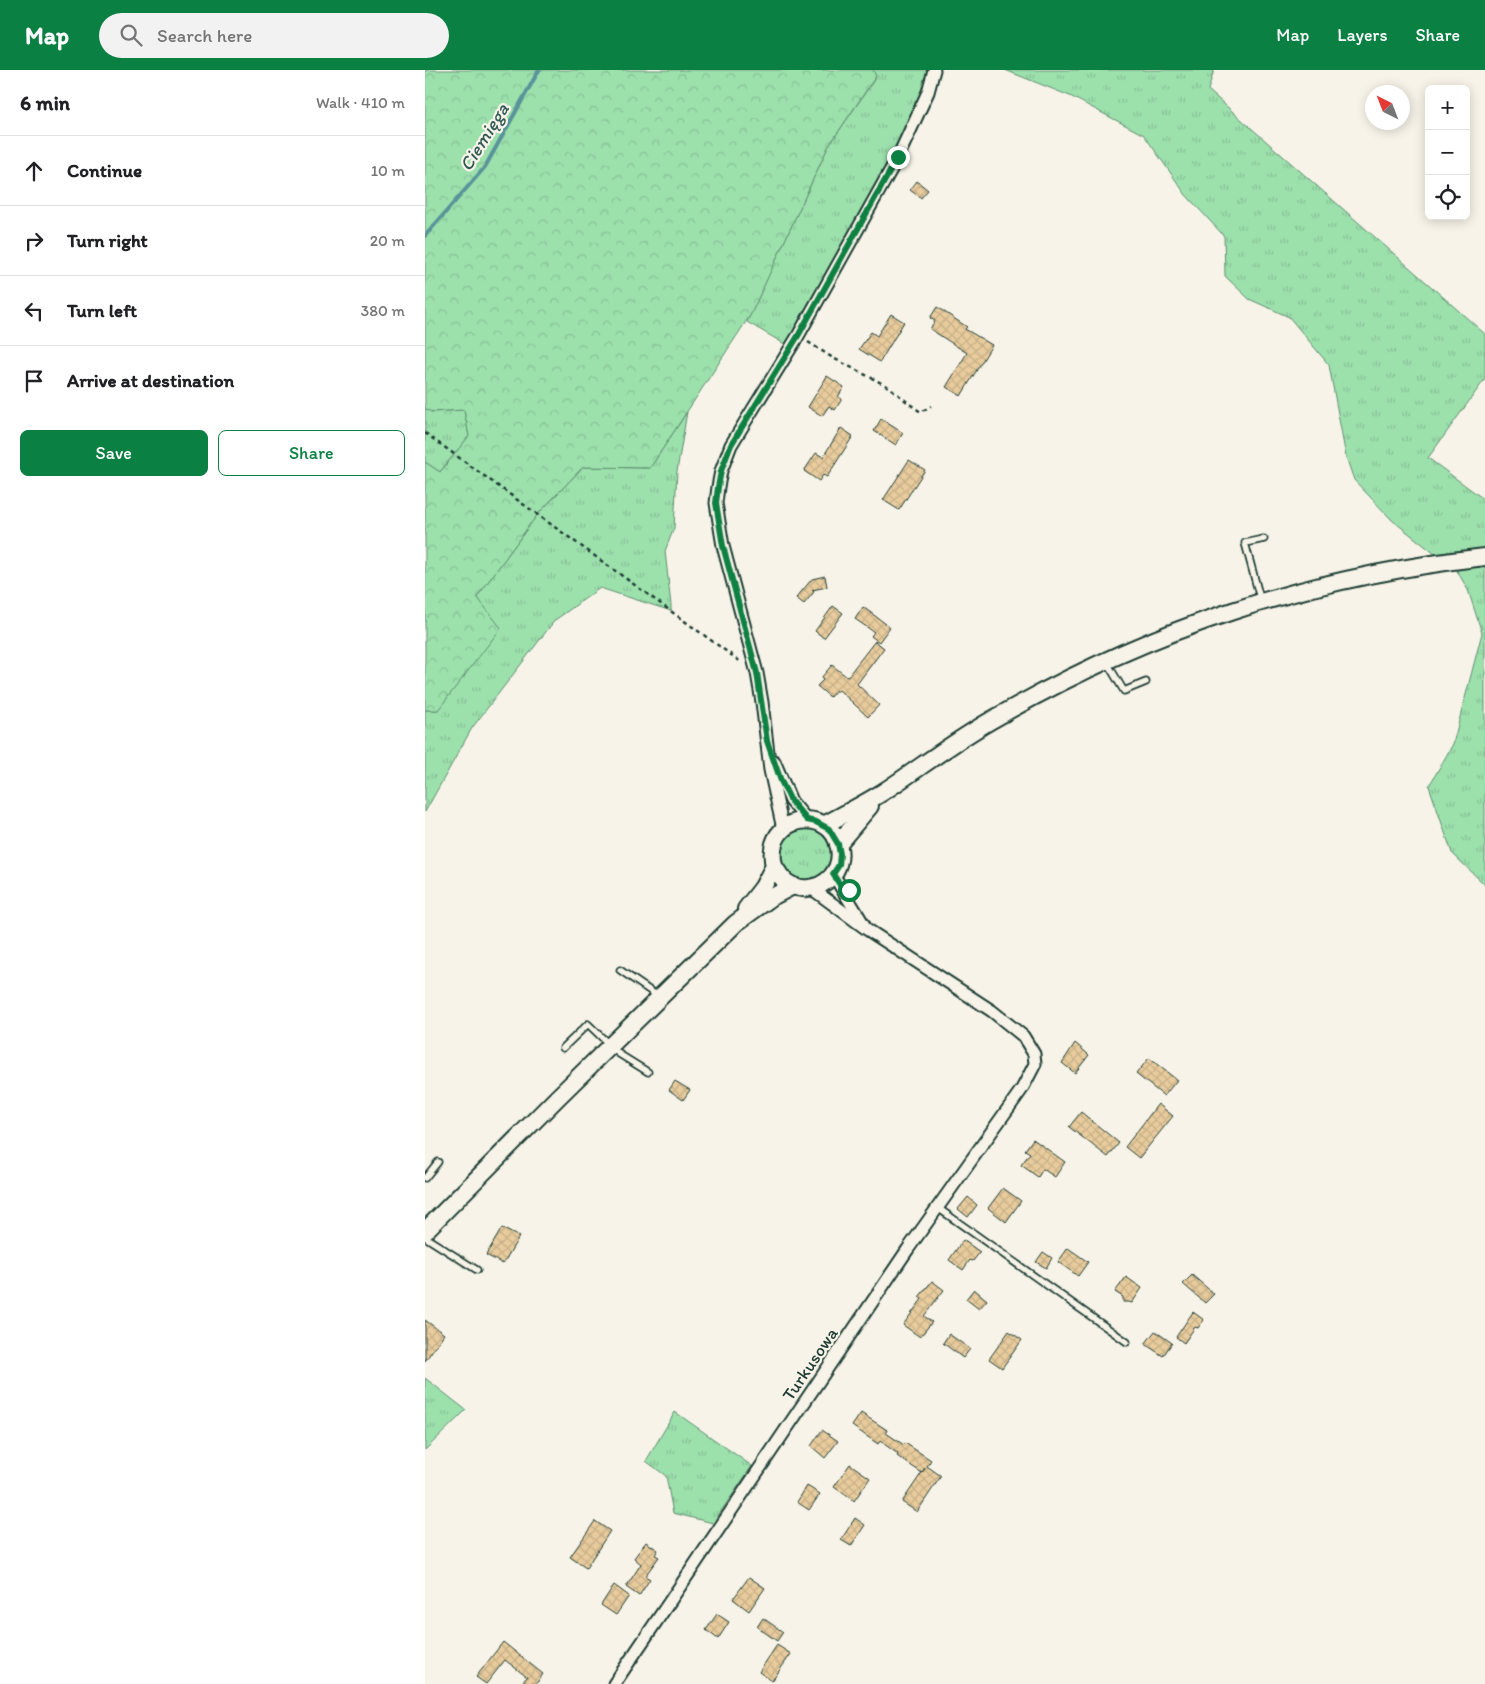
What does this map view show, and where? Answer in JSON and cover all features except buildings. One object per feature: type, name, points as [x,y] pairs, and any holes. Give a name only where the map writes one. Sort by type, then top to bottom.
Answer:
[{"type":"main road","points":[[824,825],[849,813],[884,792],[916,768],[1037,694],[1105,660],[1189,625],[1325,584],[1386,572],[1485,558]]},
{"type":"main road","points":[[838,844],[884,792]]},
{"type":"main road","points":[[807,820],[824,825],[833,834],[838,844],[840,854],[839,865],[824,883],[811,888],[793,886],[782,878],[774,866],[772,856],[776,837],[790,824],[807,820]]},
{"type":"main road","points":[[736,923],[763,887],[774,866]]},
{"type":"main road","points":[[425,1232],[478,1176],[736,923],[772,897],[793,886]]},
{"type":"street","points":[[783,829],[770,770],[757,673],[723,546],[716,503],[721,471],[731,445],[798,336],[872,206],[928,92],[934,70]]},
{"type":"street","points":[[767,741],[781,781],[791,801],[807,820]]},
{"type":"street","points":[[833,874],[868,930]]},
{"type":"street","points":[[811,888],[868,930]]},
{"type":"street","name":"Turkusowa","points":[[615,1684],[938,1208],[1022,1089],[1035,1064],[1034,1054],[1029,1043],[1011,1026],[868,930]]},
{"type":"lane","points":[[1261,602],[1245,543],[1264,539]]},
{"type":"lane","points":[[1105,660],[1124,691],[1146,682]]},
{"type":"lane","points":[[620,970],[659,997]]},
{"type":"lane","points":[[563,1048],[588,1024],[619,1054],[648,1072]]},
{"type":"lane","points":[[425,1178],[438,1162]]},
{"type":"lane","points":[[938,1208],[1127,1342]]},
{"type":"lane","points":[[425,1238],[477,1270]]},
{"type":"path","points":[[798,336],[833,358],[889,387],[921,412],[931,406]]},
{"type":"path","points":[[425,433],[757,673]]},
{"type":"green space","points":[[425,70],[873,70],[876,76],[828,147],[751,314],[650,468],[583,467],[537,515],[477,597],[501,628],[438,710],[425,710],[425,462],[440,472],[469,436],[464,410],[431,412],[425,408]]},
{"type":"green space","points":[[873,70],[934,70],[928,92],[788,346],[747,322],[828,147],[876,77]]},
{"type":"green space","points":[[1005,70],[1214,70],[1208,90],[1485,334],[1485,379],[1428,458],[1485,500],[1485,885],[1452,853],[1429,786],[1453,744],[1482,633],[1468,590],[1456,569],[1392,520],[1354,480],[1346,457],[1329,365],[1289,317],[1249,299],[1225,276],[1224,236],[1186,195],[1144,135],[1070,96]]},
{"type":"green space","points":[[425,408],[432,412],[464,410],[469,436],[440,472],[425,462]]},
{"type":"green space","points":[[687,412],[677,471],[674,528],[665,551],[671,611],[600,588],[555,620],[472,728],[425,812],[425,710],[438,710],[477,597],[537,515],[583,467],[650,468]]},
{"type":"green space","points":[[806,828],[820,832],[828,840],[832,854],[828,868],[820,876],[806,880],[792,876],[784,868],[780,854],[784,840],[792,832]]},
{"type":"green space","points":[[425,1378],[466,1410],[425,1450]]},
{"type":"green space","points":[[675,1412],[752,1466],[713,1523],[673,1513],[666,1476],[646,1461]]},
{"type":"waterway","name":"Ciemięga","points":[[425,236],[485,167],[539,70]]},
{"type":"route","points":[[849,890],[845,893],[833,874],[839,865],[840,854],[833,834],[824,825],[807,820],[791,801],[781,781],[767,741],[757,673],[723,546],[716,503],[721,471],[731,445],[798,336],[898,157]]}]
